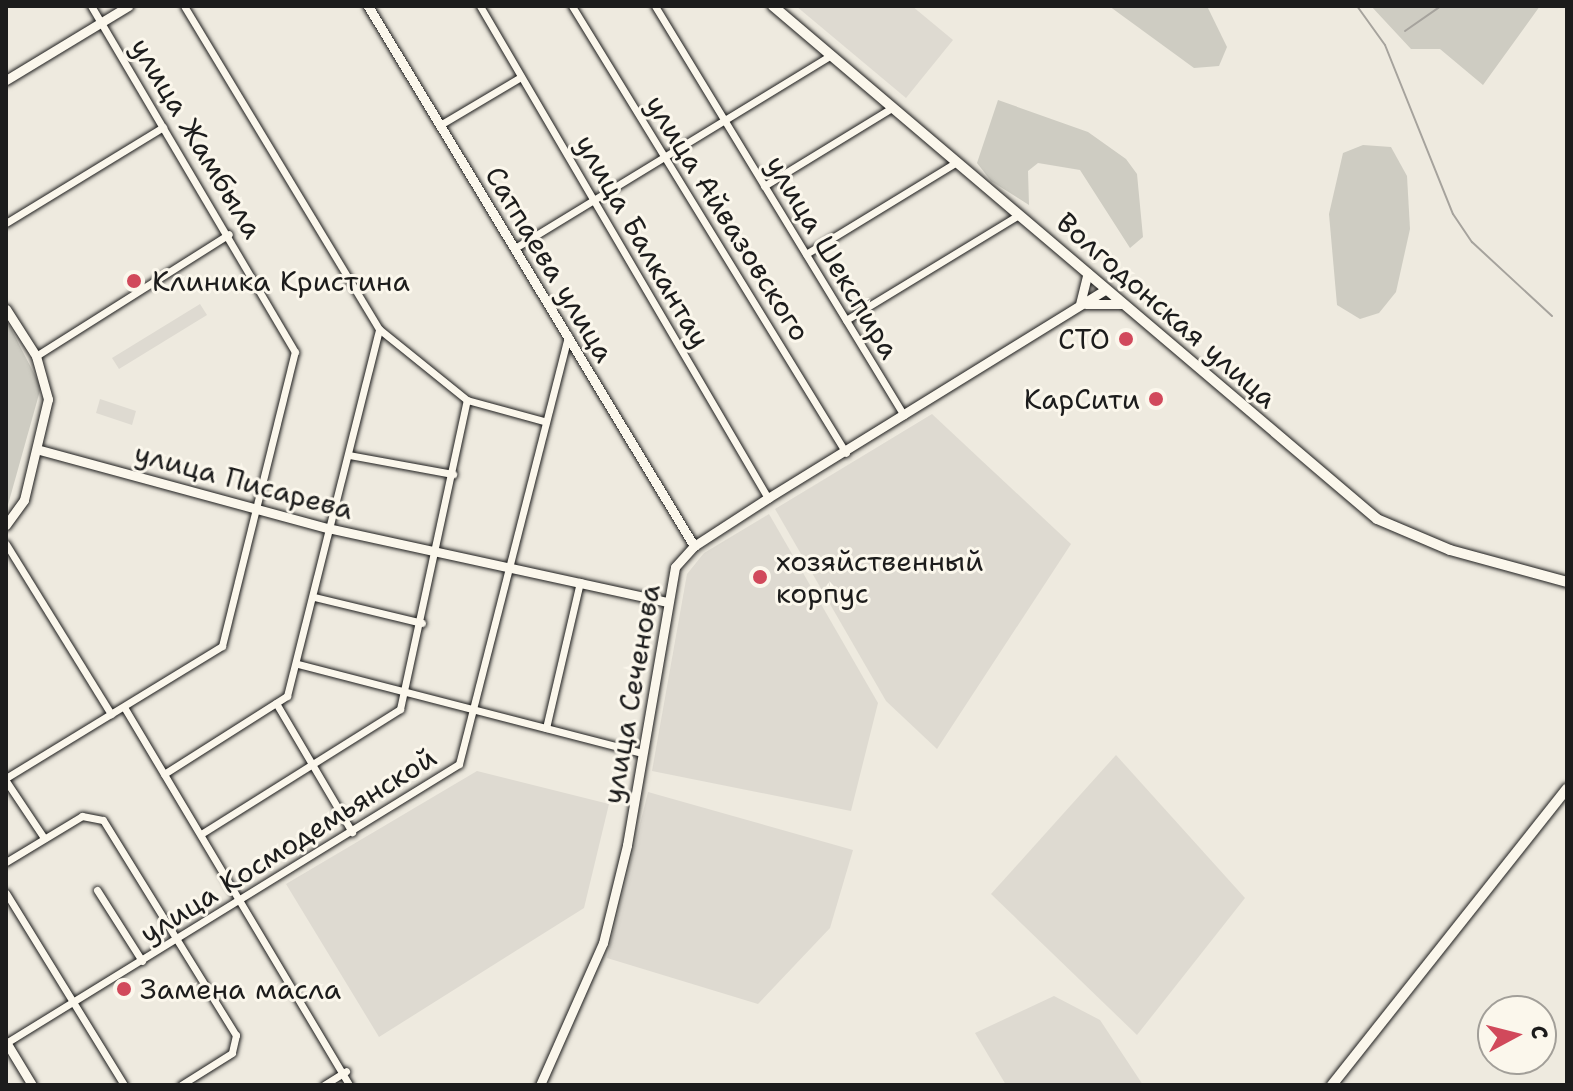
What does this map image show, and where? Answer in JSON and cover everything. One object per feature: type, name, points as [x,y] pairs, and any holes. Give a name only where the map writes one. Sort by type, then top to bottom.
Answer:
[{"type":"main road","name":"Волгодонская улица","points":[[773,6],[1377,519],[1450,550],[1567,582]]},
{"type":"main road","points":[[1332,1085],[1567,789]]},
{"type":"street","name":"улица Жамбыла","points":[[6,779],[222,646],[259,511],[295,352],[229,234],[91,6]]},
{"type":"street","points":[[6,80],[128,6]]},
{"type":"street","points":[[184,6],[379,329],[467,400],[543,421]]},
{"type":"street","name":"Сатпаева улица","points":[[368,6],[694,546]]},
{"type":"street","name":"улица Балкантау","points":[[480,6],[768,498]]},
{"type":"street","name":"улица Айвазовского","points":[[572,6],[846,453]]},
{"type":"street","name":"улица Шекспира","points":[[655,6],[904,415]]},
{"type":"street","points":[[515,248],[831,55]]},
{"type":"street","points":[[440,125],[521,77]]},
{"type":"street","points":[[764,186],[892,108]]},
{"type":"street","points":[[6,223],[163,127]]},
{"type":"street","points":[[806,254],[957,162]]},
{"type":"street","points":[[846,320],[1019,215]]},
{"type":"street","points":[[36,356],[229,234]]},
{"type":"street","points":[[1088,273],[1079,306],[1125,304]]},
{"type":"street","name":"улица Сеченова","points":[[540,1085],[603,943],[643,753],[675,567],[694,546],[768,498],[846,453],[1106,289]]},
{"type":"street","points":[[6,309],[36,356],[48,399],[40,450],[24,500],[6,525]]},
{"type":"street","points":[[164,774],[287,696],[298,664],[328,528],[379,329]]},
{"type":"street","name":"улица Космодемьянской","points":[[6,1043],[453,770],[474,710],[506,565],[568,335]]},
{"type":"street","points":[[201,834],[313,767],[400,709],[422,623],[467,400]]},
{"type":"street","name":"улица Писарева","points":[[40,450],[328,528],[668,602]]},
{"type":"street","points":[[349,455],[453,474]]},
{"type":"street","points":[[6,544],[111,714]]},
{"type":"street","points":[[546,728],[580,582]]},
{"type":"street","points":[[314,597],[422,623]]},
{"type":"street","points":[[298,664],[406,689],[474,710],[643,753]]},
{"type":"street","points":[[276,703],[352,832]]},
{"type":"street","points":[[124,707],[346,1071],[349,1085]]},
{"type":"street","points":[[6,779],[44,838]]},
{"type":"street","points":[[6,862],[82,816],[99,817],[177,939],[237,1042],[181,1085]]},
{"type":"street","points":[[97,890],[142,961]]},
{"type":"street","points":[[6,893],[124,1085]]},
{"type":"street","points":[[6,1043],[32,1085]]},
{"type":"street","points":[[324,1085],[346,1071]]},
{"type":"shaded area","points":[[796,6],[912,6],[953,40],[906,98]]},
{"type":"shaded area","points":[[1109,6],[1207,6],[1227,47],[1219,66],[1194,68]]},
{"type":"shaded area","points":[[1371,6],[1540,6],[1483,85],[1440,49],[1411,49]]},
{"type":"shaded area","points":[[998,100],[1088,132],[1126,159],[1137,174],[1143,237],[1130,248],[1080,170],[1038,163],[1028,171],[1029,205],[991,181],[977,163]]},
{"type":"shaded area","points":[[1363,145],[1391,147],[1407,176],[1410,229],[1396,292],[1379,313],[1360,319],[1337,305],[1329,214],[1343,153]]},
{"type":"shaded area","points":[[200,304],[207,315],[119,369],[112,358]]},
{"type":"shaded area","points":[[6,319],[41,387],[6,512]]},
{"type":"shaded area","points":[[100,399],[136,411],[132,425],[96,413]]},
{"type":"shaded area","points":[[932,414],[1071,544],[937,749],[886,701],[775,509]]},
{"type":"shaded area","points":[[769,514],[878,703],[851,811],[652,771],[687,574],[704,553]]},
{"type":"shaded area","points":[[1116,755],[1245,898],[1137,1035],[991,894]]},
{"type":"shaded area","points":[[477,771],[609,804],[584,908],[379,1037],[286,884]]},
{"type":"shaded area","points":[[648,792],[853,850],[830,928],[758,1004],[607,958]]},
{"type":"shaded area","points":[[1054,996],[1100,1020],[1143,1085],[1006,1085],[975,1033]]},
{"type":"waterway","points":[[1357,6],[1385,45],[1453,214],[1472,242],[1552,316]]},
{"type":"waterway","points":[[1405,31],[1441,6]]},
{"type":"place","name":"Клиника Кристина","points":[[134,281]]},
{"type":"place","name":"СТО","points":[[1126,339]]},
{"type":"place","name":"КарСити","points":[[1156,399]]},
{"type":"place","name":"хозяйственный корпус","points":[[760,577]]},
{"type":"place","name":"Замена масла","points":[[124,989]]}]
